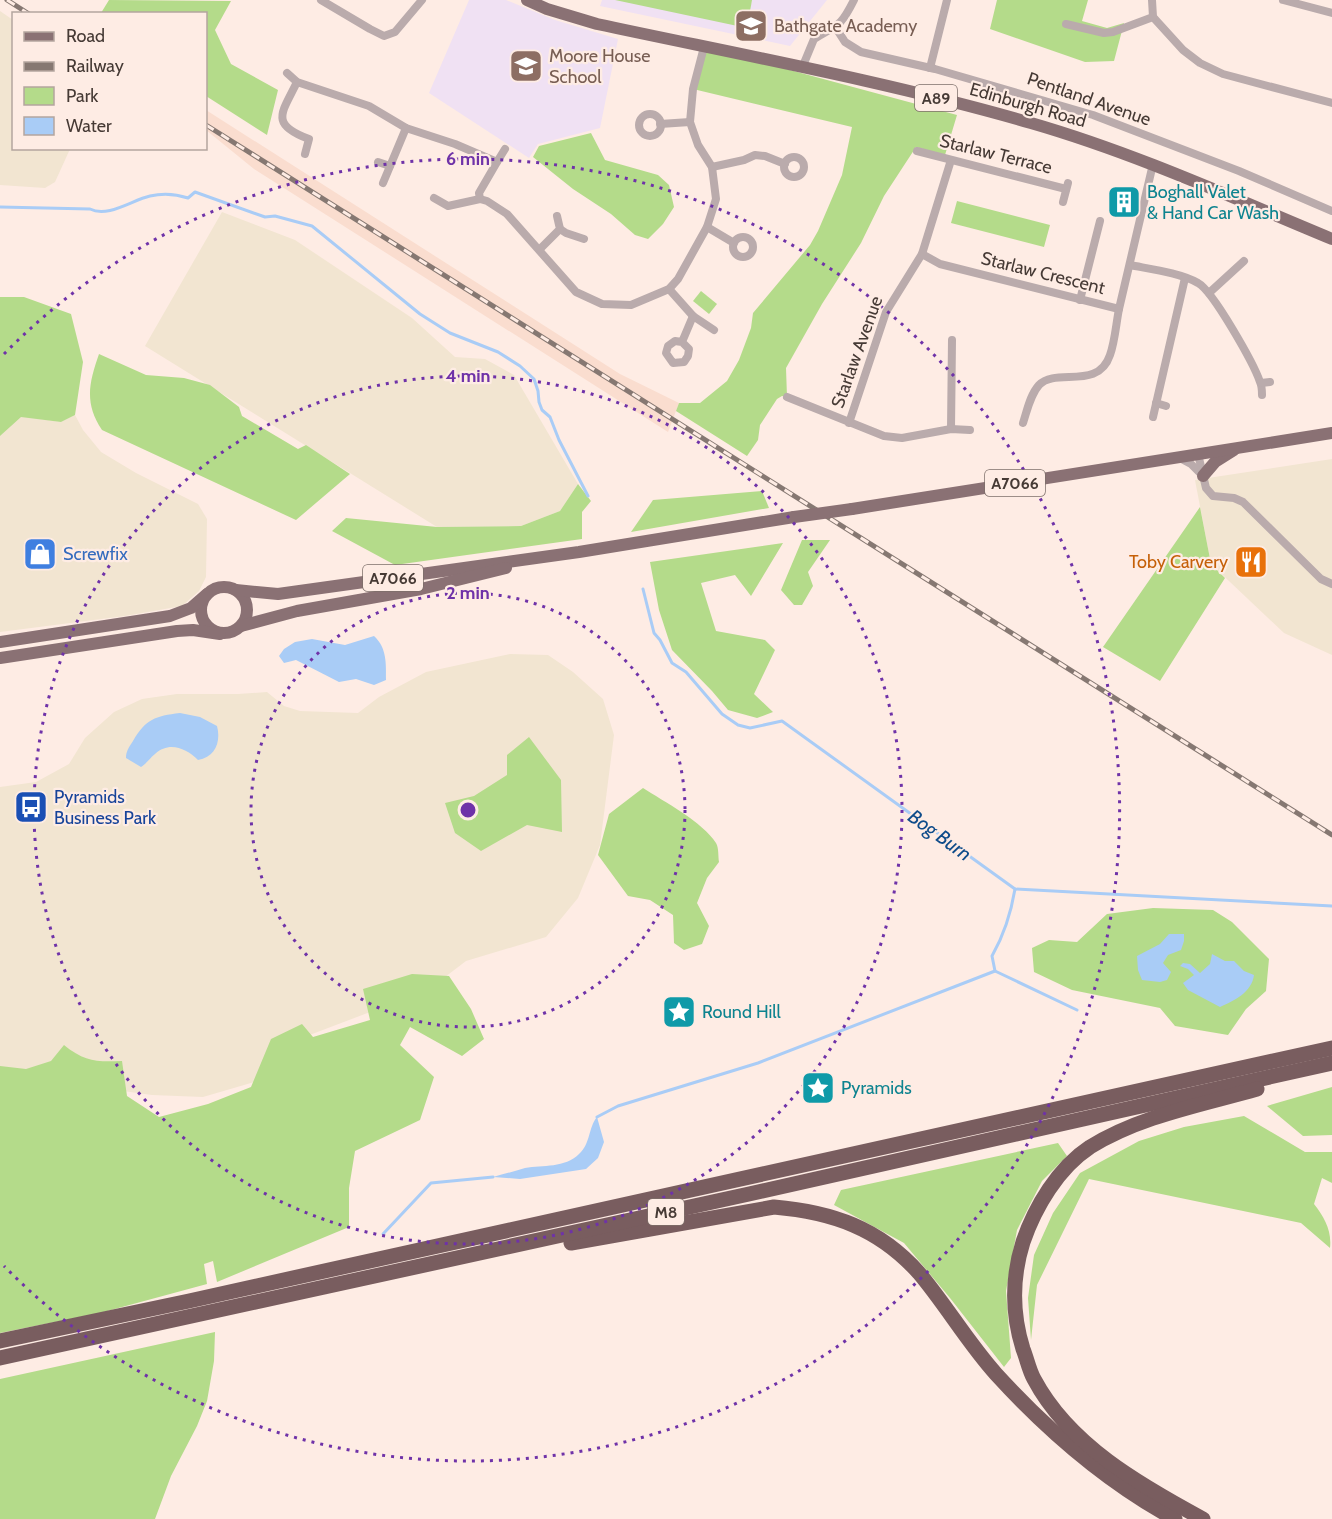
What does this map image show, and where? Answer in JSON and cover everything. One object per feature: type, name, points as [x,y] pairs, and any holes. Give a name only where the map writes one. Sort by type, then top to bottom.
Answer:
[{"type":"highway","name":"M8","points":[[0,1341],[1332,1048]]},
{"type":"highway","name":"M8","points":[[0,1358],[1332,1063]]},
{"type":"highway","points":[[1203,1519],[1127,1475],[1086,1442],[1056,1411],[1034,1378],[1015,1322],[1014,1280],[1019,1257],[1041,1201],[1072,1164],[1088,1149],[1134,1125],[1332,1068]]},
{"type":"highway","name":"M8","points":[[226,1308],[757,1209],[774,1207],[807,1210],[833,1216],[859,1227],[899,1254],[918,1273],[994,1372],[1050,1430],[1104,1475],[1175,1519]]},
{"type":"main road","name":"Edinburgh Road","points":[[527,0],[597,24],[918,94],[1032,123],[1153,164],[1332,239]]},
{"type":"main road","name":"A7066","points":[[0,642],[170,616],[190,608],[207,594],[221,587],[278,594],[550,556],[1332,433]]},
{"type":"main road","points":[[1203,476],[1215,462],[1238,448]]},
{"type":"main road","name":"A7066","points":[[0,658],[177,631],[231,633],[241,626],[307,609],[453,582],[550,556]]},
{"type":"main road","points":[[236,590],[242,595],[247,607],[245,620],[241,626]]},
{"type":"main road","points":[[207,594],[201,604],[201,616],[207,627],[220,634]]},
{"type":"street","points":[[321,0],[384,36],[395,32],[423,0]]},
{"type":"street","points":[[802,68],[814,39],[836,28],[844,20],[854,0]]},
{"type":"street","points":[[930,68],[947,0]]},
{"type":"street","points":[[1152,0],[1153,17],[1183,50],[1200,63],[1223,74],[1332,103]]},
{"type":"street","points":[[1283,0],[1328,12],[1327,0]]},
{"type":"street","points":[[1066,24],[1104,33],[1113,32],[1153,17]]},
{"type":"street","name":"Pentland Avenue","points":[[836,28],[846,42],[861,52],[930,68],[1093,115],[1239,171],[1332,211]]},
{"type":"street","points":[[434,198],[448,206],[480,199],[487,201],[507,214],[576,292],[602,304],[631,305],[669,289],[678,279],[707,227],[716,199],[712,167],[698,146],[690,122],[693,89],[704,47]]},
{"type":"street","points":[[287,73],[297,82],[369,106],[406,128],[455,144],[497,162]]},
{"type":"street","points":[[297,82],[282,113],[282,121],[293,133],[309,139],[305,154]]},
{"type":"street","points":[[660,124],[690,122]]},
{"type":"street","points":[[383,183],[406,128]]},
{"type":"street","points":[[480,199],[479,193],[505,148]]},
{"type":"street","name":"Starlaw Terrace","points":[[917,151],[1067,186],[1063,202]]},
{"type":"street","points":[[712,167],[744,160],[755,155],[765,156],[785,164]]},
{"type":"street","name":"Starlaw Avenue","points":[[849,423],[886,312],[922,254],[951,160]]},
{"type":"street","points":[[378,162],[390,166]]},
{"type":"street","name":"Starlaw Crescent","points":[[922,254],[940,264],[1119,309],[1153,164]]},
{"type":"street","points":[[557,216],[560,229],[584,239]]},
{"type":"street","points":[[1080,300],[1100,221]]},
{"type":"street","points":[[707,227],[734,243]]},
{"type":"street","points":[[540,249],[560,229]]},
{"type":"street","points":[[1209,293],[1244,261]]},
{"type":"street","points":[[1130,265],[1200,283],[1209,293],[1265,383],[1262,396]]},
{"type":"street","points":[[1153,417],[1185,278]]},
{"type":"street","points":[[669,289],[693,316],[714,330]]},
{"type":"street","points":[[1023,423],[1032,396],[1040,384],[1055,378],[1088,376],[1102,368],[1110,356],[1119,309]]},
{"type":"street","points":[[682,342],[693,316]]},
{"type":"street","points":[[951,429],[952,340]]},
{"type":"street","points":[[787,397],[884,436],[902,438],[951,429],[970,430]]},
{"type":"street","points":[[1156,403],[1166,406]]},
{"type":"street","points":[[1198,454],[1206,488],[1213,496],[1234,498],[1243,502],[1321,579],[1332,584]]},
{"type":"street","points":[[1178,457],[1191,464],[1203,476]]},
{"type":"shaded area","name":"Moore House School","points":[[469,0],[506,0],[555,20],[618,39],[600,128],[538,144],[529,158],[429,93]]},
{"type":"shaded area","name":"Bathgate Academy","points":[[602,0],[827,0],[790,46],[600,6]]},
{"type":"shaded area","points":[[0,11],[12,19],[12,150],[70,150],[55,182],[45,188],[0,185]]},
{"type":"shaded area","points":[[207,111],[620,374],[679,403],[668,432],[254,169],[207,131]]},
{"type":"shaded area","points":[[222,212],[295,240],[412,318],[455,357],[485,359],[514,375],[578,484],[560,511],[521,526],[437,527],[145,346]]},
{"type":"shaded area","points":[[75,415],[83,430],[101,452],[136,473],[198,504],[207,519],[206,577],[199,591],[182,606],[125,616],[0,632],[0,436],[21,416],[61,422]]},
{"type":"shaded area","points":[[1332,459],[1332,655],[1284,633],[1211,564],[1195,480]]},
{"type":"shaded area","name":"Pyramids Business Park","points":[[510,654],[548,655],[573,672],[603,699],[614,735],[600,845],[578,898],[546,937],[466,961],[428,990],[307,1036],[265,1079],[203,1097],[152,1095],[65,1083],[0,1067],[0,787],[36,782],[69,764],[85,738],[114,712],[142,699],[177,694],[267,692],[284,706],[300,711],[358,713],[379,697],[426,672]]},
{"type":"green space","points":[[109,0],[231,1],[215,30],[231,64],[278,90],[267,135],[207,97],[207,12],[102,12]]},
{"type":"green space","points":[[615,0],[752,0],[747,28]]},
{"type":"green space","points":[[997,0],[1088,0],[1082,21],[1107,28],[1124,23],[1114,61],[1085,62],[990,29]]},
{"type":"green space","points":[[704,47],[957,115],[945,155],[916,147],[884,196],[861,243],[822,304],[786,368],[787,397],[782,396],[777,399],[760,425],[758,440],[747,456],[676,411],[679,403],[700,403],[727,381],[739,360],[751,328],[753,313],[810,245],[818,231],[842,175],[852,127],[693,89]]},
{"type":"green space","points":[[591,133],[605,160],[658,175],[669,185],[674,207],[663,224],[648,239],[635,235],[611,214],[573,189],[533,157],[539,146]]},
{"type":"green space","points":[[957,201],[1050,225],[1044,247],[951,223]]},
{"type":"green space","points":[[701,291],[717,304],[709,314],[693,301]]},
{"type":"green space","points":[[0,297],[24,297],[71,314],[83,362],[75,415],[61,422],[21,417],[0,436]]},
{"type":"green space","points":[[99,354],[146,375],[184,378],[210,385],[239,407],[242,416],[298,449],[306,445],[350,474],[296,520],[102,430],[93,411],[90,393]]},
{"type":"green space","points":[[578,484],[591,501],[582,512],[582,539],[395,565],[332,531],[346,518],[437,527],[521,526],[560,511]]},
{"type":"green space","points":[[762,491],[769,508],[631,532],[653,500]]},
{"type":"green space","points":[[1200,507],[1211,564],[1225,578],[1160,681],[1103,647]]},
{"type":"green space","points":[[802,540],[830,540],[808,572],[813,586],[802,605],[794,605],[781,590]]},
{"type":"green space","points":[[783,543],[751,596],[735,575],[701,583],[716,631],[765,640],[775,650],[754,694],[773,712],[757,718],[728,710],[672,650],[659,610],[650,562]]},
{"type":"green space","points":[[529,737],[561,780],[562,832],[527,825],[481,851],[455,833],[445,803],[474,796],[507,775],[507,755]]},
{"type":"green space","points":[[643,788],[702,827],[718,847],[719,862],[707,878],[697,903],[709,926],[702,944],[684,950],[674,943],[673,915],[650,900],[628,896],[598,855],[609,814]]},
{"type":"green space","points":[[1153,908],[1213,910],[1232,922],[1269,959],[1266,991],[1246,1009],[1228,1035],[1175,1026],[1160,1008],[1072,990],[1034,972],[1032,948],[1049,940],[1077,942],[1107,914]]},
{"type":"green space","points":[[412,974],[449,976],[471,1009],[484,1039],[462,1056],[410,1027],[400,1045],[434,1077],[420,1120],[355,1151],[349,1188],[349,1227],[217,1282],[213,1261],[204,1264],[207,1284],[100,1313],[0,1333],[0,1066],[26,1069],[51,1061],[64,1045],[78,1055],[91,1060],[122,1061],[127,1096],[159,1117],[208,1104],[251,1087],[271,1039],[302,1024],[313,1037],[370,1020],[363,989]]},
{"type":"green space","points":[[1332,1087],[1332,1135],[1303,1136],[1267,1106]]},
{"type":"green space","points":[[1244,1116],[1305,1152],[1332,1152],[1332,1183],[1322,1178],[1314,1204],[1330,1235],[1330,1248],[1301,1223],[1089,1179],[1037,1285],[1031,1340],[1028,1298],[1034,1255],[1053,1213],[1080,1173],[1139,1141],[1184,1127]]},
{"type":"green space","points":[[1058,1143],[1067,1156],[1042,1181],[1017,1230],[1006,1291],[1011,1358],[1004,1367],[904,1243],[834,1205],[841,1190]]},
{"type":"green space","points":[[215,1332],[214,1361],[207,1401],[197,1426],[171,1476],[155,1519],[0,1519],[0,1379]]},
{"type":"water","points":[[374,636],[384,651],[386,680],[374,685],[356,679],[339,682],[296,660],[284,663],[279,656],[284,649],[295,642],[312,639],[345,645]]},
{"type":"water","points":[[180,713],[200,717],[217,726],[216,748],[209,756],[198,760],[183,749],[172,747],[160,750],[141,767],[126,758],[129,747],[147,723],[158,717]]},
{"type":"water","points":[[1169,934],[1184,934],[1184,941],[1181,950],[1168,955],[1163,963],[1171,972],[1167,980],[1160,982],[1142,980],[1138,970],[1137,956],[1160,944]]},
{"type":"water","points":[[1212,954],[1225,961],[1234,961],[1244,971],[1254,975],[1246,991],[1220,1007],[1188,990],[1183,983],[1194,975],[1188,969],[1180,966],[1183,963],[1190,964],[1200,973],[1210,964]]},
{"type":"water","points":[[597,1117],[604,1142],[598,1158],[586,1169],[520,1179],[493,1177],[525,1168],[567,1162],[583,1150]]},
{"type":"waterway","points":[[0,207],[104,211],[150,196],[169,194],[188,198],[195,192],[265,217],[275,216],[312,226],[420,314],[450,333],[498,352],[520,366],[534,379],[542,410],[550,417],[559,440],[588,496]]},
{"type":"waterway","name":"Bog Burn","points":[[643,589],[654,633],[672,663],[686,672],[722,714],[738,725],[750,728],[782,721],[1015,889],[1332,906]]},
{"type":"waterway","points":[[1015,889],[1006,924],[992,956],[995,971],[1077,1010]]},
{"type":"waterway","points":[[597,1117],[618,1106],[758,1063],[995,971]]},
{"type":"waterway","points":[[383,1234],[431,1183],[493,1177]]},
{"type":"railway","points":[[7,0],[26,12]]},
{"type":"railway","points":[[207,126],[1332,835]]},
{"type":"place","name":"Bathgate Academy","points":[[751,26]]},
{"type":"place","name":"Moore House School","points":[[526,66]]},
{"type":"place","name":"Boghall Valet & Hand Car Wash","points":[[1124,202]]},
{"type":"place","name":"Screwfix","points":[[40,554]]},
{"type":"place","name":"Toby Carvery","points":[[1251,562]]},
{"type":"place","name":"Pyramids Business Park","points":[[31,807]]},
{"type":"place","name":"Round Hill","points":[[679,1012]]},
{"type":"place","name":"Pyramids","points":[[818,1088]]}]
